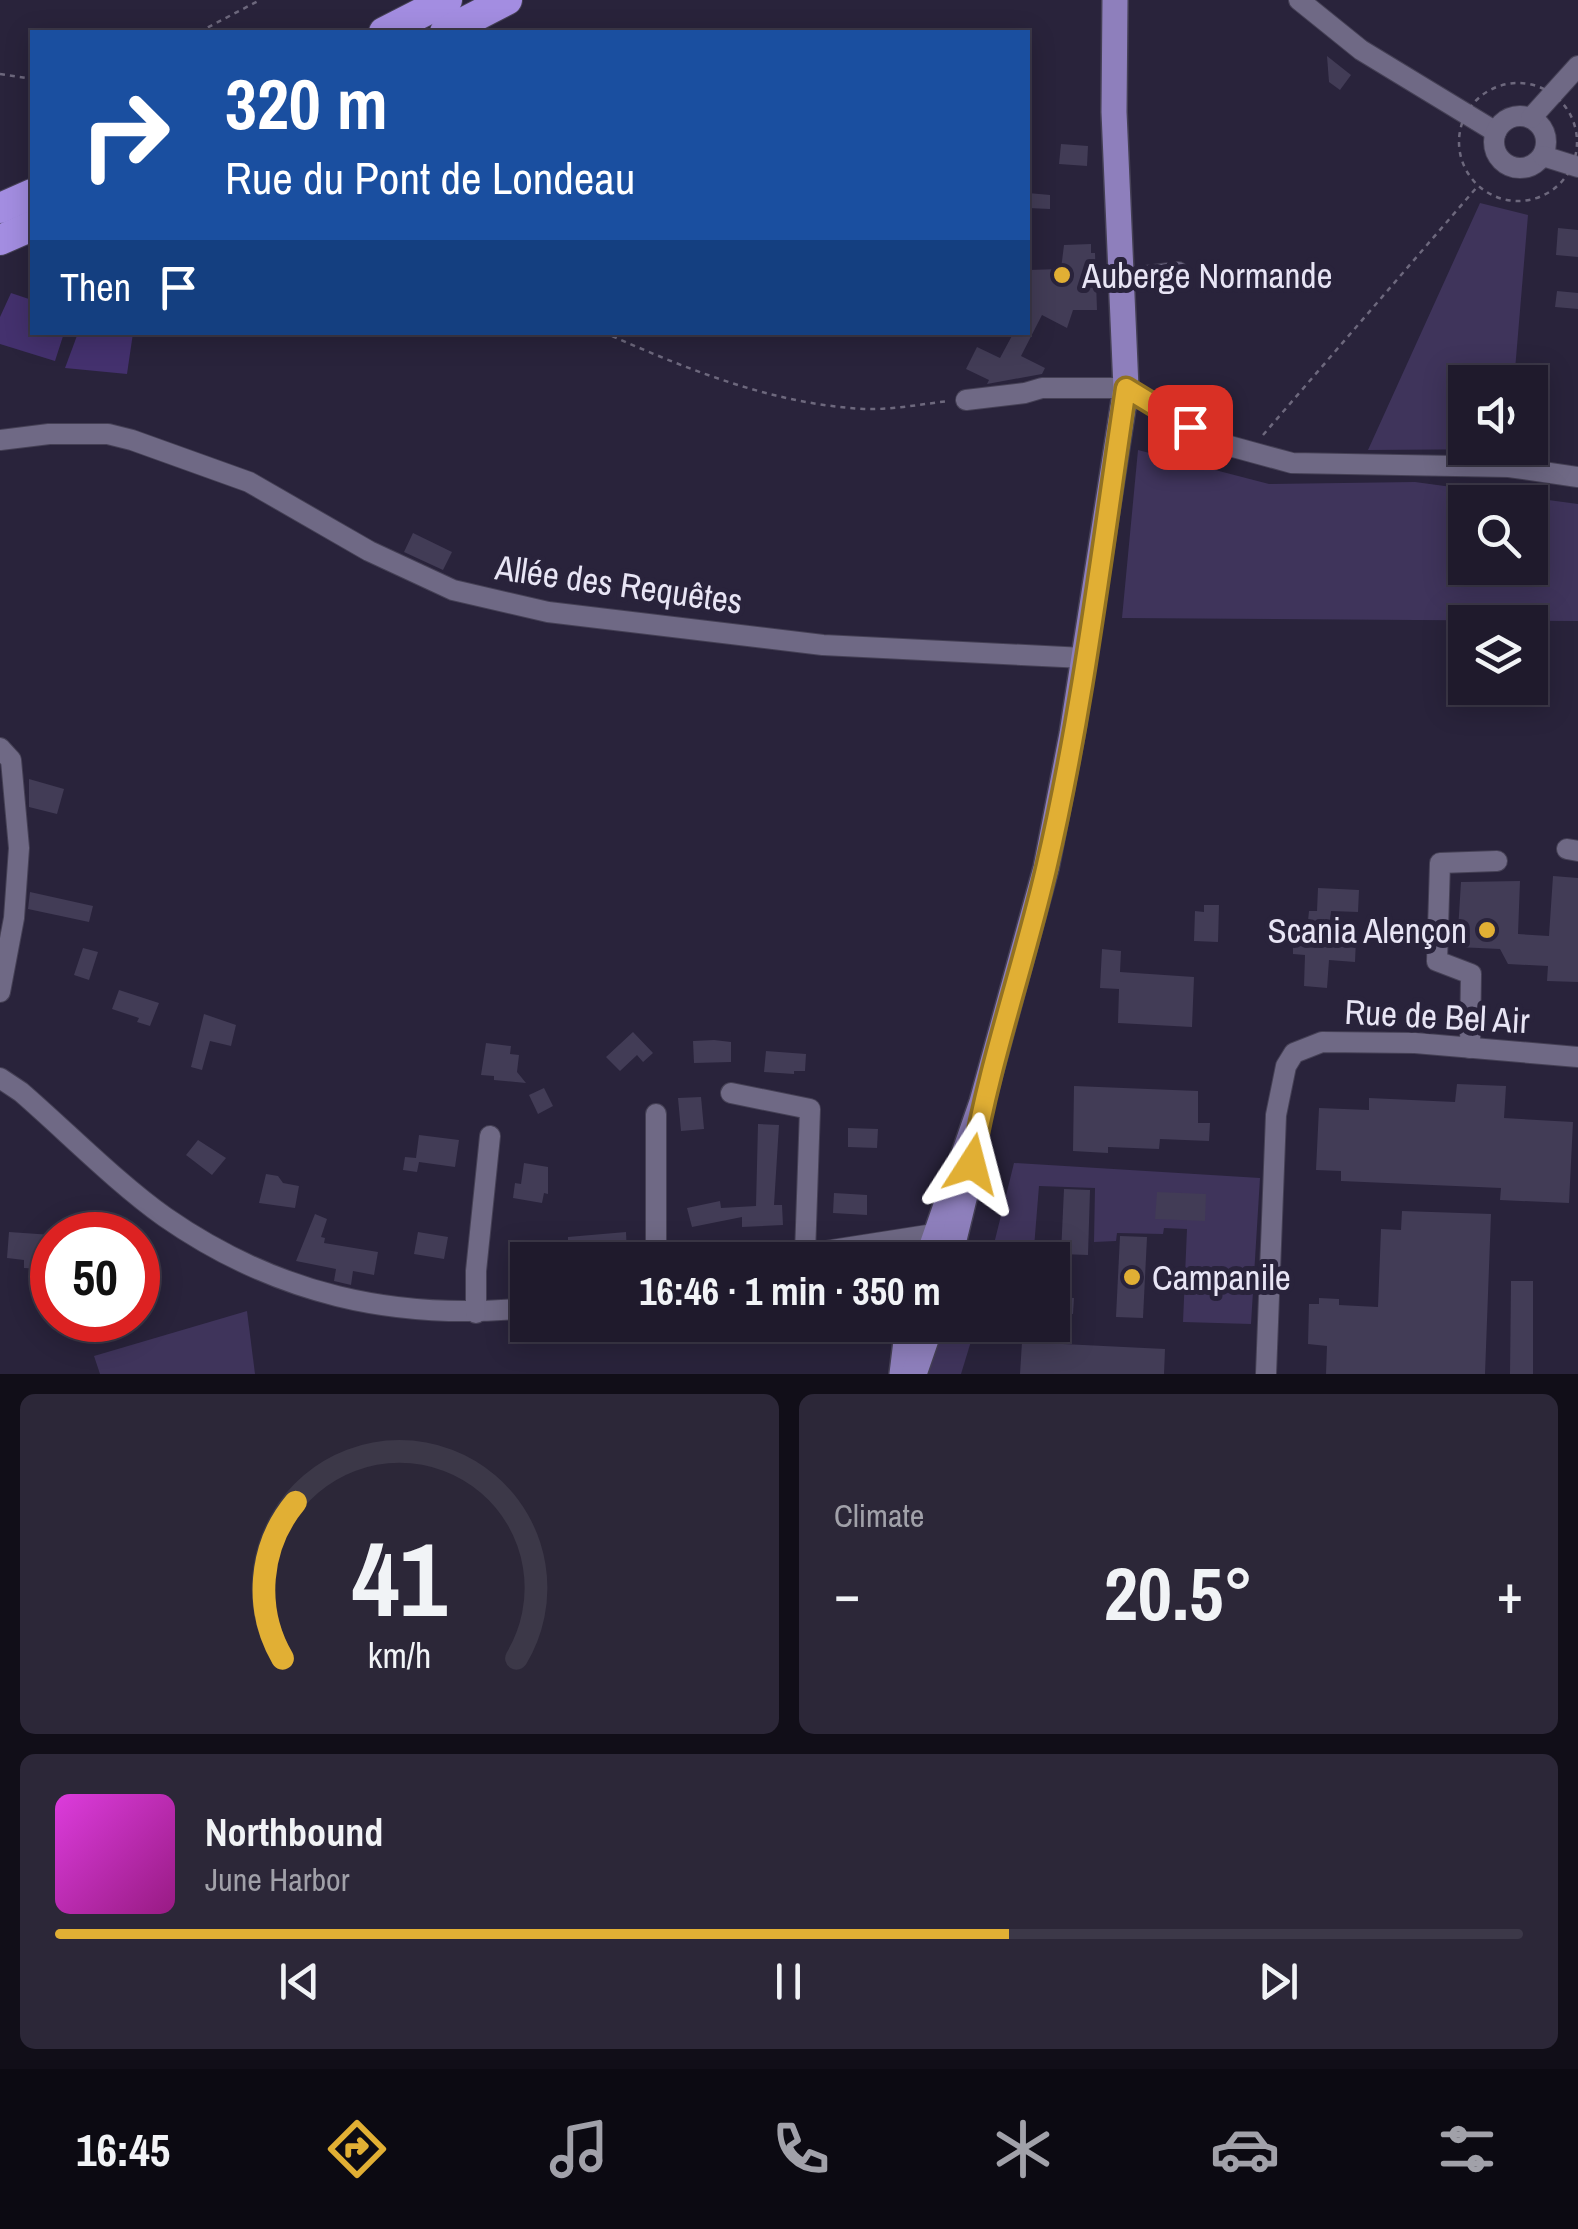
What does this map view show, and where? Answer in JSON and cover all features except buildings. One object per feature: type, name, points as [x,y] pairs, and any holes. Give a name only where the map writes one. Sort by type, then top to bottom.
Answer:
[{"type":"highway","points":[[388,30],[447,0]]},
{"type":"highway","points":[[448,30],[506,0]]},
{"type":"highway","points":[[0,208],[30,195]]},
{"type":"highway","points":[[0,240],[30,227]]},
{"type":"main road","points":[[932,1242],[982,1102],[1046,868],[1126,388],[1114,112],[1114,0]]},
{"type":"main road","points":[[1116,28],[1128,0]]},
{"type":"main road","points":[[951,1242],[965,1202],[982,1102]]},
{"type":"main road","points":[[934,1234],[947,1242]]},
{"type":"main road","points":[[902,1374],[906,1342]]},
{"type":"main road","points":[[914,1374],[925,1342]]},
{"type":"street","points":[[1299,0],[1361,50],[1496,132]]},
{"type":"street","points":[[1532,118],[1578,66]]},
{"type":"street","points":[[1510,118],[1532,118],[1544,131],[1546,148],[1532,166],[1510,166],[1496,154],[1496,132],[1510,118]]},
{"type":"street","points":[[1542,156],[1575,167]]},
{"type":"street","points":[[1121,280],[1178,272]]},
{"type":"street","points":[[966,400],[1025,394],[1042,388],[1126,388],[1215,442],[1292,464],[1509,467],[1578,478]]},
{"type":"street","name":"Allée des Requêtes","points":[[0,440],[49,434],[108,434],[132,440],[249,482],[369,551],[454,590],[548,612],[823,645],[1084,658]]},
{"type":"street","points":[[0,748],[11,760],[19,848],[14,918],[0,992]]},
{"type":"street","points":[[1470,1048],[1471,974],[1438,961],[1440,864],[1497,860]]},
{"type":"street","name":"Rue de Bel Air","points":[[1266,1374],[1276,1114],[1286,1066],[1294,1054],[1322,1042],[1470,1048],[1578,1058]]},
{"type":"street","points":[[0,1078],[162,1214],[218,1251],[275,1278],[318,1294],[360,1302],[476,1313],[510,1310]]},
{"type":"street","points":[[731,1093],[810,1109],[806,1242]]},
{"type":"street","points":[[656,1114],[656,1242]]},
{"type":"street","points":[[476,1313],[476,1271],[490,1136]]},
{"type":"street","points":[[884,1242],[934,1234]]},
{"type":"path","points":[[202,30],[260,0]]},
{"type":"path","points":[[0,74],[30,78]]},
{"type":"path","points":[[1525,83],[1553,94],[1572,116],[1577,136],[1575,167],[1556,188],[1539,198],[1501,200],[1469,178],[1460,160],[1458,141],[1465,114],[1486,91],[1505,84],[1525,83]]},
{"type":"path","points":[[1249,451],[1478,186]]},
{"type":"path","points":[[610,335],[682,367],[782,396],[864,409],[966,400]]},
{"type":"shaded area","points":[[1480,203],[1528,215],[1515,365],[1448,365],[1448,449],[1368,450]]},
{"type":"shaded area","points":[[11,293],[30,299],[30,335],[63,335],[55,361],[0,344],[0,317]]},
{"type":"shaded area","points":[[77,335],[133,335],[127,374],[65,368]]},
{"type":"shaded area","points":[[1138,450],[1269,484],[1415,482],[1448,486],[1448,585],[1548,585],[1548,500],[1578,504],[1578,621],[1548,621],[1548,605],[1448,605],[1448,620],[1122,618]]},
{"type":"shaded area","points":[[1014,1163],[1260,1178],[1251,1324],[1183,1322],[1187,1229],[1164,1228],[1163,1234],[1117,1233],[1116,1241],[1094,1242],[1095,1188],[1039,1186],[1034,1242],[994,1242]]},
{"type":"shaded area","points":[[247,1311],[255,1374],[100,1374],[94,1356],[142,1342],[160,1342],[160,1337]]},
{"type":"shaded area","points":[[934,1342],[971,1342],[961,1374],[924,1374]]},
{"type":"place","name":"Auberge Normande","points":[[1062,275]]},
{"type":"place","name":"Scania Alençon","points":[[1487,930]]},
{"type":"place","name":"Campanile","points":[[1132,1277]]},
{"type":"route","points":[[972,1164],[982,1102],[1046,868],[1072,734],[1126,388],[1190,427]]}]
